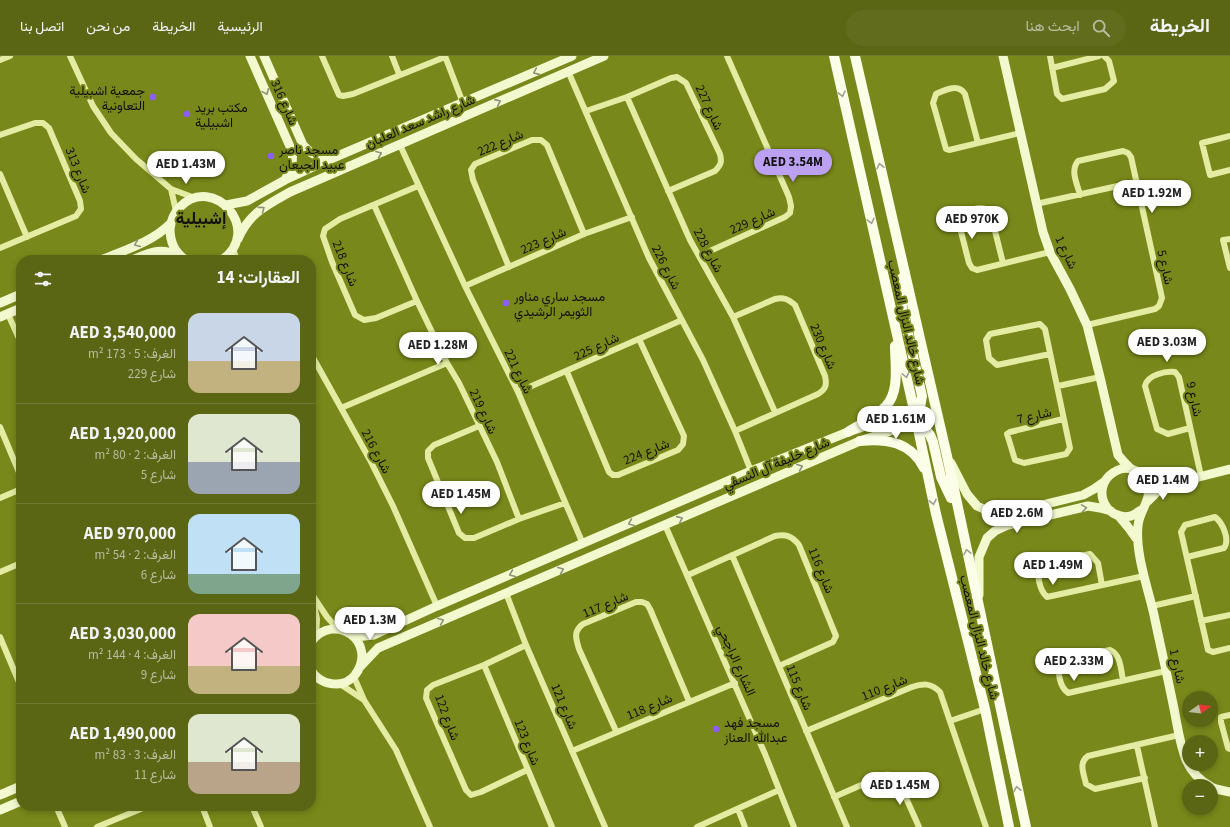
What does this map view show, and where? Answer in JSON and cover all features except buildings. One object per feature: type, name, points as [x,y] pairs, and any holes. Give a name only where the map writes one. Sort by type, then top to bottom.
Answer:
[{"type":"main road","name":"شارع خالد النزال المعصب","points":[[834,56],[916,416],[936,514],[985,709],[1009,827]]},
{"type":"main road","points":[[848,56],[857,59]]},
{"type":"main road","name":"شارع خالد النزال المعصب","points":[[857,59],[902,265],[947,456],[1026,827]]},
{"type":"main road","points":[[902,265],[902,307],[922,396],[920,407],[916,416],[930,435],[941,477],[958,512]]},
{"type":"main road","points":[[848,432],[878,413],[888,404],[893,393],[895,378],[894,324]]},
{"type":"main road","points":[[860,441],[885,440],[899,444],[911,452],[921,462],[928,476]]},
{"type":"street","points":[[0,60],[10,56]]},
{"type":"street","points":[[70,56],[94,106],[112,133],[136,159],[171,189],[195,198]]},
{"type":"street","name":"شارع 316","points":[[250,56],[292,151],[294,159],[285,180]]},
{"type":"street","name":"شارع 316","points":[[264,56],[303,145],[310,152],[326,161]]},
{"type":"street","points":[[322,56],[339,95],[343,96],[353,94],[445,57],[464,103]]},
{"type":"street","points":[[392,56],[400,74]]},
{"type":"street","name":"شارع راشد سعد العلبان","points":[[226,205],[248,201],[285,180],[326,161],[572,56]]},
{"type":"street","name":"شارع راشد سعد العلبان","points":[[233,249],[243,227],[250,218],[263,207],[283,196],[325,176],[604,56]]},
{"type":"street","name":"شارع 229","points":[[699,256],[790,214],[791,206],[789,197],[728,56]]},
{"type":"street","name":"شارع 1","points":[[1003,56],[1036,204],[1050,252],[1087,325],[1118,455],[1131,469]]},
{"type":"street","points":[[1050,56],[1057,94],[1062,99],[1105,90],[1111,86],[1114,81],[1109,61],[1104,56]]},
{"type":"street","points":[[1052,68],[1099,56]]},
{"type":"street","name":"شارع 226","points":[[568,71],[649,258],[703,360],[735,431],[751,472]]},
{"type":"street","name":"شارع 227","points":[[586,111],[627,97],[671,78],[677,77],[686,83],[722,160],[720,166],[715,170],[668,191]]},
{"type":"street","points":[[978,143],[962,90],[958,88],[945,90],[936,94],[933,103],[946,149],[978,143],[1020,133]]},
{"type":"street","name":"شارع 228","points":[[627,97],[668,191],[699,256],[733,317],[776,412]]},
{"type":"street","name":"شارع 313","points":[[0,135],[35,123],[43,123],[49,128],[80,201],[81,209],[76,216],[0,248]]},
{"type":"street","points":[[1230,136],[1202,143],[1210,175],[1230,170]]},
{"type":"street","name":"شارع 222","points":[[509,267],[474,180],[471,170],[475,164],[532,140],[541,140],[546,145],[584,234]]},
{"type":"street","points":[[292,151],[296,152],[301,150],[303,145]]},
{"type":"street","name":"شارع 221","points":[[400,145],[465,286],[518,392],[582,544]]},
{"type":"street","name":"شارع 5","points":[[1080,195],[1074,172],[1075,165],[1078,161],[1123,151],[1128,153],[1131,157],[1162,298],[1159,306],[1155,309],[1087,325]]},
{"type":"street","points":[[0,174],[28,237]]},
{"type":"street","points":[[1036,204],[1136,182]]},
{"type":"street","name":"شارع 218","points":[[417,300],[376,318],[364,320],[355,315],[332,262],[324,236],[325,229],[340,219],[374,206],[418,186]]},
{"type":"street","points":[[171,189],[176,211]]},
{"type":"street","points":[[113,255],[162,233],[170,224],[176,211],[188,201],[195,198],[211,198],[226,205],[236,220],[238,238]]},
{"type":"street","name":"شارع 219","points":[[374,206],[447,363],[459,383],[497,462],[519,519]]},
{"type":"street","points":[[1003,263],[990,211],[986,208],[982,208],[962,214],[958,220],[969,263],[972,268],[977,270],[1050,252]]},
{"type":"street","name":"شارع 223","points":[[465,286],[584,234],[632,217]]},
{"type":"street","points":[[170,224],[170,236],[174,247],[181,255]]},
{"type":"street","points":[[1230,239],[1223,240],[1230,268]]},
{"type":"street","points":[[229,255],[233,249]]},
{"type":"street","points":[[233,249],[235,255]]},
{"type":"street","points":[[144,255],[160,250],[169,251],[178,255]]},
{"type":"street","points":[[1,300],[16,296]]},
{"type":"street","name":"شارع 230","points":[[733,317],[775,299],[781,298],[789,300],[795,305],[827,384],[824,390],[818,394],[735,431]]},
{"type":"street","points":[[16,310],[4,315],[16,335]]},
{"type":"street","name":"شارع 225","points":[[518,392],[567,372],[682,320]]},
{"type":"street","name":"شارع 7","points":[[1050,354],[997,365],[989,358],[986,340],[990,334],[1040,324],[1045,329],[1070,448],[1066,454],[1024,463],[1015,460],[1008,437],[1010,432],[1063,419]]},
{"type":"street","name":"شارع 224","points":[[567,372],[609,472],[613,475],[618,475],[678,450],[683,444],[684,436],[639,339]]},
{"type":"street","name":"شارع 216","points":[[316,363],[370,460],[393,506],[437,606]]},
{"type":"street","points":[[341,408],[447,363]]},
{"type":"street","name":"شارع 9","points":[[1190,428],[1168,434],[1157,430],[1145,386],[1146,381],[1150,378],[1170,371],[1175,372],[1179,377],[1201,476]]},
{"type":"street","name":"شارع 7","points":[[1058,386],[1100,377]]},
{"type":"street","name":"شارع خليفة آل النسفي","points":[[354,677],[360,667],[378,648],[860,441],[905,426],[909,424],[916,416],[903,413],[848,432],[437,606],[374,635],[355,637]]},
{"type":"street","points":[[479,426],[434,445],[428,451],[428,458],[459,533],[465,538],[474,538],[519,519],[565,503]]},
{"type":"street","points":[[0,427],[16,464]]},
{"type":"street","points":[[947,456],[967,494],[978,506],[988,511],[1004,514],[1083,495],[1104,482],[1111,473],[1118,455]]},
{"type":"street","points":[[1111,473],[1120,468],[1131,469],[1163,486]]},
{"type":"street","points":[[980,612],[979,557],[988,538],[995,531],[1008,525],[1088,506],[1130,516],[1141,510],[1163,486],[1230,469]]},
{"type":"street","points":[[1141,474],[1147,482],[1149,492],[1147,502]]},
{"type":"street","points":[[1104,482],[1101,493],[1104,503],[1115,513]]},
{"type":"street","points":[[0,498],[16,491]]},
{"type":"street","name":"شارع 1","points":[[1141,510],[1138,526],[1138,542],[1144,576],[1152,606],[1179,736],[1186,760],[1194,774],[1200,779]]},
{"type":"street","name":"شارع 1","points":[[1115,513],[1128,527],[1138,542]]},
{"type":"street","points":[[1187,557],[1224,548],[1226,546],[1222,523],[1215,517],[1185,525],[1181,532],[1208,650],[1213,652],[1230,648]]},
{"type":"street","name":"الشارع الراجحي","points":[[665,525],[735,683],[794,827]]},
{"type":"street","name":"شارع 116","points":[[688,575],[775,536],[783,534],[794,538],[800,545],[836,636],[833,642],[779,666]]},
{"type":"street","points":[[1102,585],[1098,563],[1090,554],[1040,565],[1037,572],[1042,591],[1047,597],[1144,576]]},
{"type":"street","name":"شارع 115","points":[[732,555],[847,827]]},
{"type":"street","points":[[0,572],[16,565]]},
{"type":"street","name":"شارع 121","points":[[506,593],[526,645],[605,827]]},
{"type":"street","points":[[1152,606],[1196,596]]},
{"type":"street","points":[[316,600],[327,617],[337,628]]},
{"type":"street","name":"شارع 117","points":[[616,732],[579,649],[576,632],[583,624],[636,602],[647,604],[689,701]]},
{"type":"street","points":[[1201,621],[1230,615]]},
{"type":"street","points":[[316,637],[326,630],[337,628],[347,631],[355,637],[360,644],[362,652],[360,667]]},
{"type":"street","points":[[0,636],[16,675]]},
{"type":"street","name":"شارع 122","points":[[526,645],[484,665],[433,685],[427,690],[426,698],[466,790],[471,795],[481,792],[527,770]]},
{"type":"street","points":[[1124,680],[1117,655],[1114,651],[1110,650],[1061,661],[1058,669],[1062,686],[1068,693],[1166,671]]},
{"type":"street","name":"شارع 123","points":[[484,665],[552,827]]},
{"type":"street","points":[[316,679],[329,684],[340,684],[354,677],[364,700],[396,750],[430,827]]},
{"type":"street","name":"شارع 118","points":[[572,751],[735,683]]},
{"type":"street","points":[[340,684],[364,700]]},
{"type":"street","name":"شارع 110","points":[[806,731],[921,684],[934,686],[940,692],[986,827]]},
{"type":"street","points":[[950,721],[985,709]]},
{"type":"street","points":[[1230,715],[1221,717],[1228,748],[1230,749]]},
{"type":"street","points":[[1144,778],[1095,789],[1086,784],[1082,764],[1083,760],[1088,756],[1179,736]]},
{"type":"street","points":[[1137,746],[1155,827]]},
{"type":"street","points":[[834,796],[884,775],[890,774],[898,780],[919,827]]},
{"type":"street","points":[[0,795],[16,788]]},
{"type":"street","points":[[697,827],[779,790]]},
{"type":"street","name":"شارع 1","points":[[1218,790],[1230,792]]},
{"type":"street","points":[[0,810],[16,803]]},
{"type":"street","points":[[738,809],[745,827]]},
{"type":"street","points":[[58,811],[65,827]]},
{"type":"street","points":[[97,827],[115,824],[139,811]]},
{"type":"street","points":[[204,811],[210,827]]},
{"type":"street","points":[[254,811],[261,827]]},
{"type":"place","name":"جمعية اشبيلية التعاونية","points":[[153,97]]},
{"type":"place","name":"مكتب بريد اشبيلية","points":[[187,114]]},
{"type":"place","name":"مسجد ناصر عبيد الجيعان","points":[[271,156]]},
{"type":"place","name":"مسجد ساري مناور الثويمر الرشيدي","points":[[506,303]]},
{"type":"place","name":"مسجد فهد عبدالله العناز","points":[[716,729]]},
{"type":"district","name":"إشبيلية","points":[[201,218]]}]
